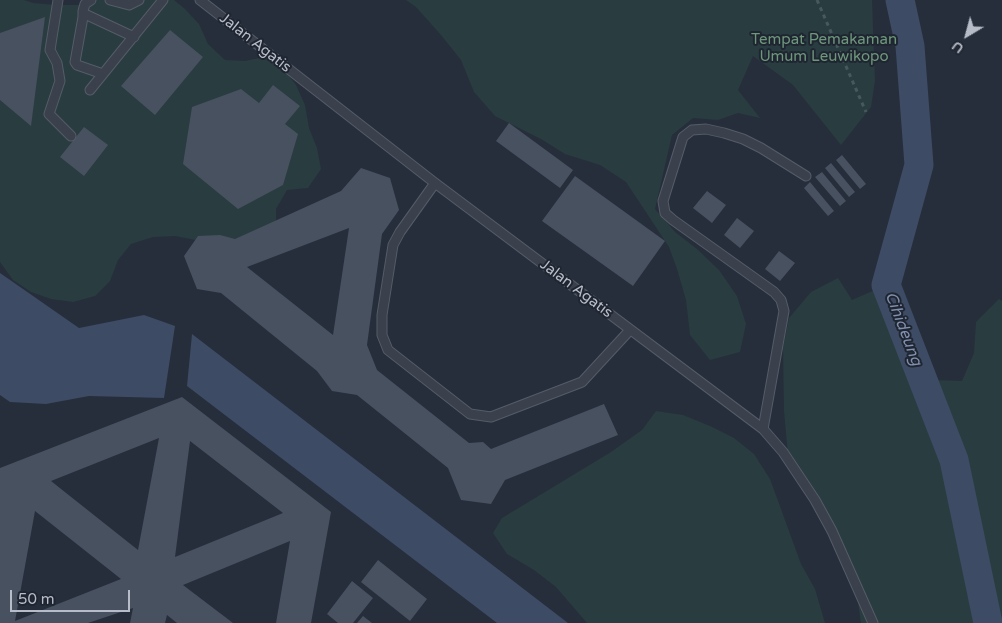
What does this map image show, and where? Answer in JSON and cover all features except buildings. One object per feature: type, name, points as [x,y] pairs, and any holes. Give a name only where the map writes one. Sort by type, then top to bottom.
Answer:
[{"type":"lane","points":[[58,0],[50,50],[57,64],[60,81],[49,114],[71,136]]},
{"type":"lane","points":[[91,0],[85,4],[83,10],[75,62],[78,66],[103,74]]},
{"type":"lane","points":[[110,0],[129,5],[139,0]]},
{"type":"lane","points":[[90,90],[163,0]]},
{"type":"lane","name":"Jalan Agatis","points":[[200,0],[435,183],[763,429],[783,452],[815,500],[832,531],[873,623]]},
{"type":"lane","points":[[210,0],[214,11]]},
{"type":"lane","points":[[83,17],[87,15],[134,37]]},
{"type":"lane","points":[[763,429],[784,311],[781,300],[774,292],[673,220],[665,213],[663,201],[683,136],[692,130],[706,129],[743,139],[806,176]]},
{"type":"lane","points":[[435,183],[393,245],[382,315],[382,335],[388,350],[470,414],[491,417],[582,382],[630,330]]},
{"type":"path","points":[[816,0],[866,112]]},
{"type":"green space","points":[[0,0],[24,0],[33,3],[78,5],[87,0],[174,0],[199,24],[208,44],[225,60],[245,61],[264,57],[282,67],[296,85],[305,105],[309,128],[317,148],[321,169],[308,188],[287,190],[276,209],[276,232],[216,244],[175,236],[153,237],[131,244],[118,260],[110,281],[95,296],[73,302],[51,299],[31,292],[13,280],[0,262]]},
{"type":"green space","name":"Tempat Pemakaman Umum Leuwikopo","points":[[406,0],[872,0],[875,81],[871,107],[841,145],[793,85],[753,56],[738,90],[760,118],[738,113],[718,120],[693,118],[672,135],[655,209],[675,232],[697,249],[719,270],[737,296],[746,324],[740,352],[710,360],[690,335],[686,300],[669,247],[626,182],[600,165],[565,154],[541,139],[495,116],[474,92],[461,60],[416,7]]},
{"type":"green space","points":[[838,278],[852,300],[886,285],[899,333],[933,380],[962,381],[974,353],[976,322],[999,299],[1002,301],[1002,623],[861,623],[855,582],[788,455],[784,411],[783,348],[789,318],[811,292]]},
{"type":"green space","points":[[656,411],[683,415],[710,426],[734,438],[754,454],[770,479],[801,564],[815,589],[825,623],[587,623],[556,587],[534,570],[507,554],[493,533],[502,518],[611,452],[642,430]]},
{"type":"water","points":[[0,273],[79,328],[144,315],[175,326],[164,398],[89,396],[46,404],[10,402],[0,395]]},
{"type":"water","points":[[192,334],[568,623],[497,623],[187,386]]},
{"type":"waterway","name":"Cihideung","points":[[900,0],[910,46],[919,165],[886,285],[954,460],[988,623]]}]
